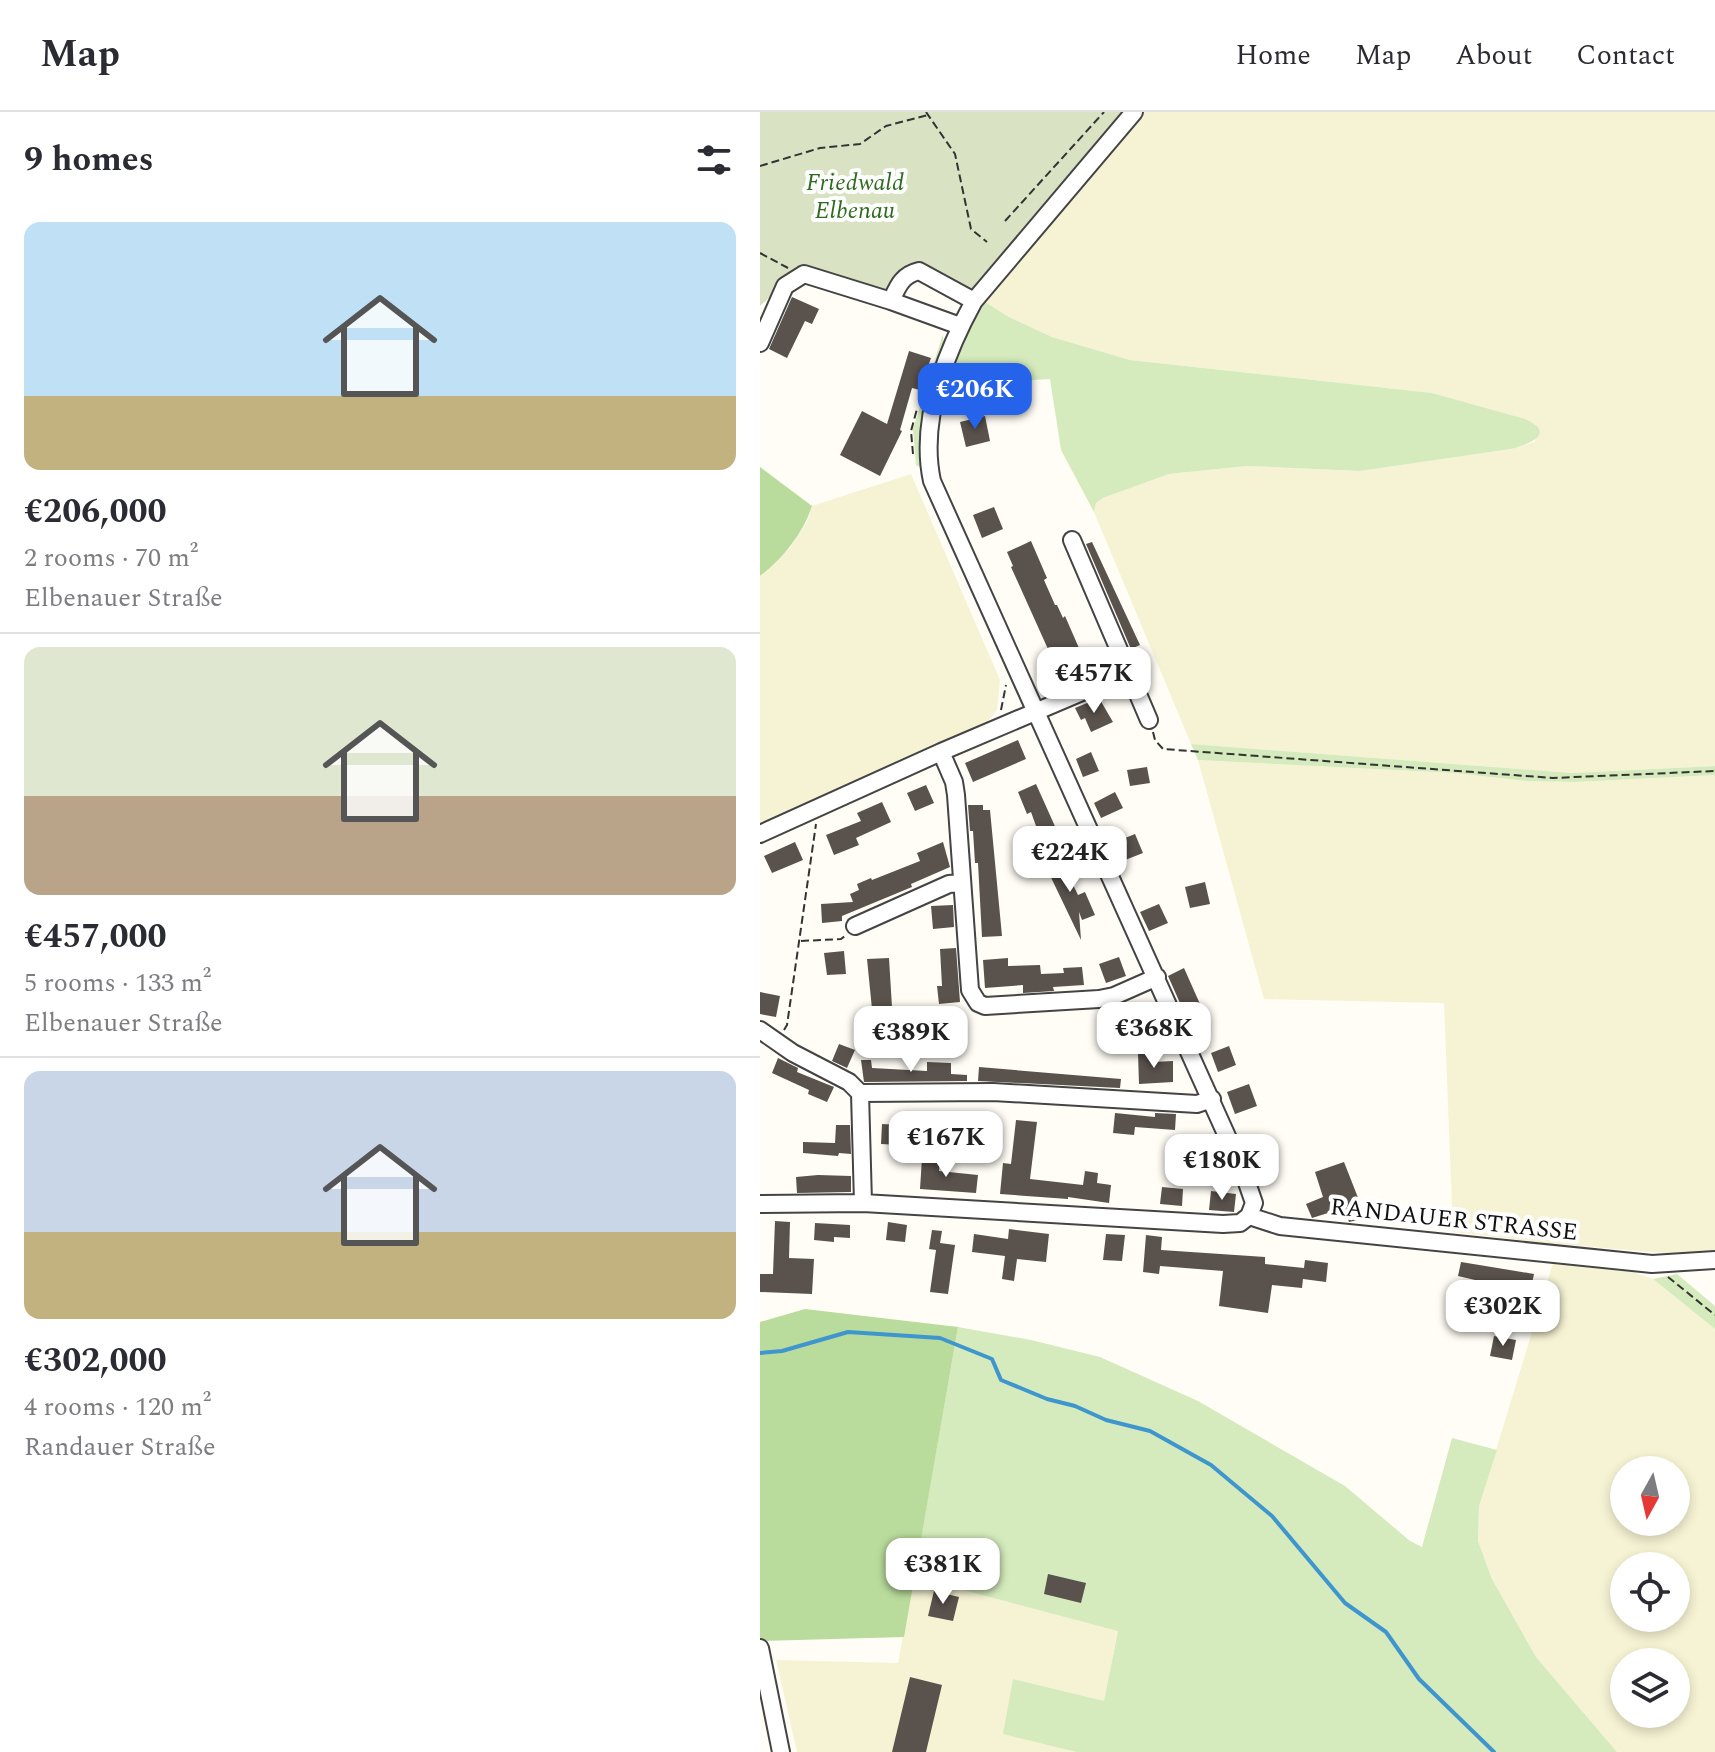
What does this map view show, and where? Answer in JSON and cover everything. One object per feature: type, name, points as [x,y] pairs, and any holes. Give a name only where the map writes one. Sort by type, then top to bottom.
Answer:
[{"type":"street","points":[[1134,112],[974,301],[960,326],[932,414],[927,457],[932,481],[1212,1099],[1253,1197],[1254,1207],[1249,1216]]},
{"type":"street","points":[[891,301],[901,280],[919,271],[974,301]]},
{"type":"street","points":[[760,343],[785,286],[804,274],[960,326]]},
{"type":"street","points":[[1072,540],[1149,720]]},
{"type":"street","points":[[760,834],[1129,672]]},
{"type":"street","points":[[941,752],[956,795],[970,990],[978,1003],[985,1006],[1099,999],[1114,996],[1157,977]]},
{"type":"street","points":[[855,926],[949,884],[961,883]]},
{"type":"street","points":[[760,1030],[793,1053],[849,1082],[860,1093],[863,1203]]},
{"type":"street","points":[[860,1093],[1007,1093],[1197,1104],[1212,1099]]},
{"type":"street","name":"RANDAUER STRASSE","points":[[760,1204],[863,1203],[1223,1224],[1240,1223],[1249,1216],[1280,1226],[1652,1264],[1715,1260]]},
{"type":"street","points":[[760,1648],[781,1752]]},
{"type":"path","points":[[1005,221],[1104,112]]},
{"type":"path","points":[[760,166],[820,148],[860,144],[886,126],[927,114],[955,154],[971,229],[987,242]]},
{"type":"path","points":[[760,253],[804,274]]},
{"type":"path","points":[[1149,720],[1155,740],[1163,749],[1553,778],[1715,771]]},
{"type":"path","points":[[776,1041],[787,1025],[817,819],[815,810]]},
{"type":"path","points":[[799,941],[841,939],[855,926]]},
{"type":"path","points":[[1652,1264],[1715,1315]]},
{"type":"shaded area","points":[[1144,112],[1715,112],[1715,766],[1572,773],[1191,744],[1094,512],[1096,503],[1169,474],[1247,466],[1360,471],[1511,449],[1535,442],[1535,424],[1432,393],[1130,360],[1052,337],[1009,317],[982,300]]},
{"type":"shaded area","points":[[911,474],[1000,680],[997,710],[986,723],[760,826],[760,576],[790,548],[807,522],[812,506]]},
{"type":"shaded area","points":[[1198,760],[1455,773],[1527,781],[1575,782],[1715,775],[1715,1250],[1677,1254],[1453,1232],[1444,1003],[1264,999]]},
{"type":"shaded area","points":[[1553,1263],[1633,1272],[1653,1279],[1715,1329],[1715,1752],[1617,1752],[1536,1657],[1492,1579],[1478,1541],[1479,1506]]},
{"type":"shaded area","points":[[914,1577],[1118,1630],[1104,1702],[1013,1679],[1004,1734],[1076,1752],[797,1752],[776,1660],[898,1663]]},
{"type":"green space","name":"Friedwald Elbenau","points":[[760,112],[1122,112],[968,293],[917,266],[902,268],[891,294],[801,269],[760,306]]},
{"type":"green space","points":[[982,300],[1009,317],[1052,337],[1130,360],[1432,393],[1525,419],[1534,424],[1540,433],[1532,441],[1511,449],[1360,471],[1247,466],[1169,474],[1103,498],[1096,503],[1094,512],[1061,450],[1050,379],[946,385],[965,329]]},
{"type":"green space","points":[[943,334],[944,350],[921,452],[922,468],[916,465],[913,429]]},
{"type":"green space","points":[[760,467],[812,506],[791,545],[760,576]]},
{"type":"green space","points":[[1191,744],[1572,773],[1715,766],[1715,775],[1575,782],[1527,781],[1455,773],[1198,760]]},
{"type":"green space","points":[[1677,1274],[1715,1306],[1715,1329],[1653,1279]]},
{"type":"green space","points":[[805,1309],[958,1327],[904,1637],[760,1641],[760,1322]]},
{"type":"green space","points":[[958,1327],[1100,1357],[1198,1401],[1345,1486],[1410,1541],[1422,1547],[1452,1438],[1497,1450],[1479,1506],[1478,1541],[1492,1579],[1536,1657],[1617,1752],[1076,1752],[1003,1734],[1013,1679],[1104,1701],[1118,1631],[914,1577]]},
{"type":"building","points":[[792,297],[819,309],[812,324],[805,321],[787,358],[769,349]]},
{"type":"building","points":[[909,351],[931,358],[920,390],[912,388],[902,431],[880,476],[840,455],[862,411],[887,424]]},
{"type":"building","points":[[985,416],[990,441],[966,447],[960,422]]},
{"type":"building","points":[[994,507],[1003,529],[982,538],[973,515]]},
{"type":"building","points":[[1031,541],[1055,605],[1063,618],[1065,616],[1082,655],[1079,656],[1084,668],[1061,678],[1007,552]]},
{"type":"building","points":[[1092,542],[1140,645],[1131,649],[1086,544]]},
{"type":"building","points":[[1099,698],[1113,722],[1091,732],[1085,718],[1081,720],[1075,708]]},
{"type":"building","points":[[1018,740],[1026,759],[973,782],[965,763]]},
{"type":"building","points":[[1091,752],[1099,771],[1083,777],[1076,759]]},
{"type":"building","points":[[1147,767],[1150,783],[1130,786],[1127,770]]},
{"type":"building","points":[[1036,784],[1058,833],[1041,840],[1031,812],[1027,814],[1018,792]]},
{"type":"building","points":[[926,785],[934,803],[915,811],[907,793]]},
{"type":"building","points":[[1115,792],[1123,808],[1101,818],[1094,803]]},
{"type":"building","points":[[882,802],[891,822],[856,838],[859,845],[834,855],[826,835],[861,821],[857,813]]},
{"type":"building","points":[[968,805],[983,805],[983,810],[990,810],[1002,936],[982,937],[978,863],[975,863]]},
{"type":"building","points":[[1135,834],[1143,853],[1120,862],[1113,843]]},
{"type":"building","points":[[795,842],[803,860],[772,873],[764,856]]},
{"type":"building","points":[[943,842],[950,867],[911,884],[912,887],[842,916],[842,921],[822,923],[821,904],[853,902],[850,894],[859,890],[857,884],[920,861],[917,853]]},
{"type":"building","points":[[1060,858],[1078,895],[1085,892],[1095,915],[1082,920],[1079,912],[1081,940],[1045,865]]},
{"type":"building","points":[[1205,882],[1210,904],[1190,908],[1185,887]]},
{"type":"building","points":[[1159,904],[1168,923],[1149,931],[1140,912]]},
{"type":"building","points":[[953,905],[954,927],[933,929],[931,906]]},
{"type":"building","points":[[956,948],[960,1002],[939,1004],[937,986],[942,986],[940,949]]},
{"type":"building","points":[[844,951],[846,974],[827,975],[824,953]]},
{"type":"building","points":[[1119,957],[1126,976],[1106,983],[1099,964]]},
{"type":"building","points":[[889,958],[892,1007],[872,1009],[867,959]]},
{"type":"building","points":[[1008,958],[1008,966],[1040,965],[1041,974],[1064,973],[1063,968],[1082,967],[1084,985],[1023,993],[1023,985],[985,988],[983,960]]},
{"type":"building","points":[[1184,968],[1200,1004],[1184,1012],[1168,976]]},
{"type":"building","points":[[760,992],[780,996],[776,1017],[760,1014]]},
{"type":"building","points":[[839,1044],[855,1050],[847,1068],[832,1061]]},
{"type":"building","points":[[1229,1046],[1236,1065],[1218,1072],[1211,1053]]},
{"type":"building","points":[[1153,1052],[1153,1062],[1173,1061],[1173,1082],[1139,1084],[1138,1053]]},
{"type":"building","points":[[778,1058],[798,1068],[797,1072],[834,1087],[827,1102],[772,1073]]},
{"type":"building","points":[[861,1060],[871,1060],[872,1068],[927,1071],[927,1062],[951,1063],[951,1074],[967,1075],[967,1081],[864,1082]]},
{"type":"building","points":[[979,1067],[1121,1079],[1120,1088],[978,1081]]},
{"type":"building","points":[[1249,1084],[1257,1106],[1235,1114],[1227,1092]]},
{"type":"building","points":[[1115,1113],[1155,1117],[1155,1113],[1176,1114],[1175,1130],[1135,1127],[1134,1135],[1113,1133]]},
{"type":"building","points":[[1016,1120],[1037,1122],[1030,1179],[1083,1185],[1085,1171],[1098,1173],[1097,1183],[1111,1185],[1109,1203],[1068,1197],[1000,1194],[1003,1163],[1011,1164]]},
{"type":"building","points":[[882,1124],[900,1125],[899,1145],[881,1144]]},
{"type":"building","points":[[836,1125],[850,1125],[851,1154],[803,1153],[803,1142],[835,1143]]},
{"type":"building","points":[[960,1130],[982,1132],[980,1150],[958,1147]]},
{"type":"building","points":[[922,1158],[940,1160],[939,1171],[978,1175],[976,1193],[920,1189]]},
{"type":"building","points":[[1344,1162],[1366,1218],[1349,1222],[1344,1208],[1312,1218],[1306,1204],[1323,1197],[1315,1172]]},
{"type":"building","points":[[851,1176],[851,1192],[797,1193],[796,1177]]},
{"type":"building","points":[[1162,1187],[1183,1189],[1182,1206],[1160,1204]]},
{"type":"building","points":[[1211,1191],[1236,1194],[1234,1212],[1209,1210]]},
{"type":"building","points":[[1434,1206],[1453,1208],[1451,1226],[1431,1224]]},
{"type":"building","points":[[775,1221],[790,1222],[789,1258],[814,1259],[812,1294],[760,1292],[760,1274],[773,1274]]},
{"type":"building","points":[[888,1222],[907,1225],[905,1242],[886,1240]]},
{"type":"building","points":[[815,1223],[850,1225],[850,1238],[834,1237],[834,1242],[814,1240]]},
{"type":"building","points":[[1009,1229],[1049,1234],[1046,1262],[1017,1259],[1014,1281],[1002,1279],[1005,1256],[972,1252],[974,1234],[1008,1239]]},
{"type":"building","points":[[932,1230],[942,1231],[940,1243],[955,1245],[948,1294],[930,1292],[936,1250],[929,1249]]},
{"type":"building","points":[[1106,1234],[1125,1235],[1122,1261],[1103,1260]]},
{"type":"building","points":[[1146,1235],[1162,1237],[1161,1250],[1265,1257],[1265,1264],[1304,1268],[1305,1260],[1328,1263],[1326,1282],[1303,1279],[1302,1288],[1272,1285],[1268,1313],[1219,1306],[1223,1271],[1160,1266],[1159,1274],[1143,1272]]},
{"type":"building","points":[[1461,1262],[1534,1274],[1530,1293],[1458,1276]]},
{"type":"building","points":[[1494,1336],[1516,1340],[1512,1360],[1490,1356]]},
{"type":"building","points":[[1048,1574],[1086,1583],[1081,1603],[1044,1594]]},
{"type":"building","points":[[934,1591],[959,1597],[953,1621],[928,1616]]},
{"type":"building","points":[[910,1677],[942,1685],[926,1752],[892,1752]]},
{"type":"waterway","points":[[760,1353],[782,1351],[848,1332],[940,1338],[992,1359],[1001,1380],[1106,1420],[1150,1431],[1211,1465],[1272,1516],[1345,1603],[1386,1632],[1419,1679],[1494,1752]]}]
